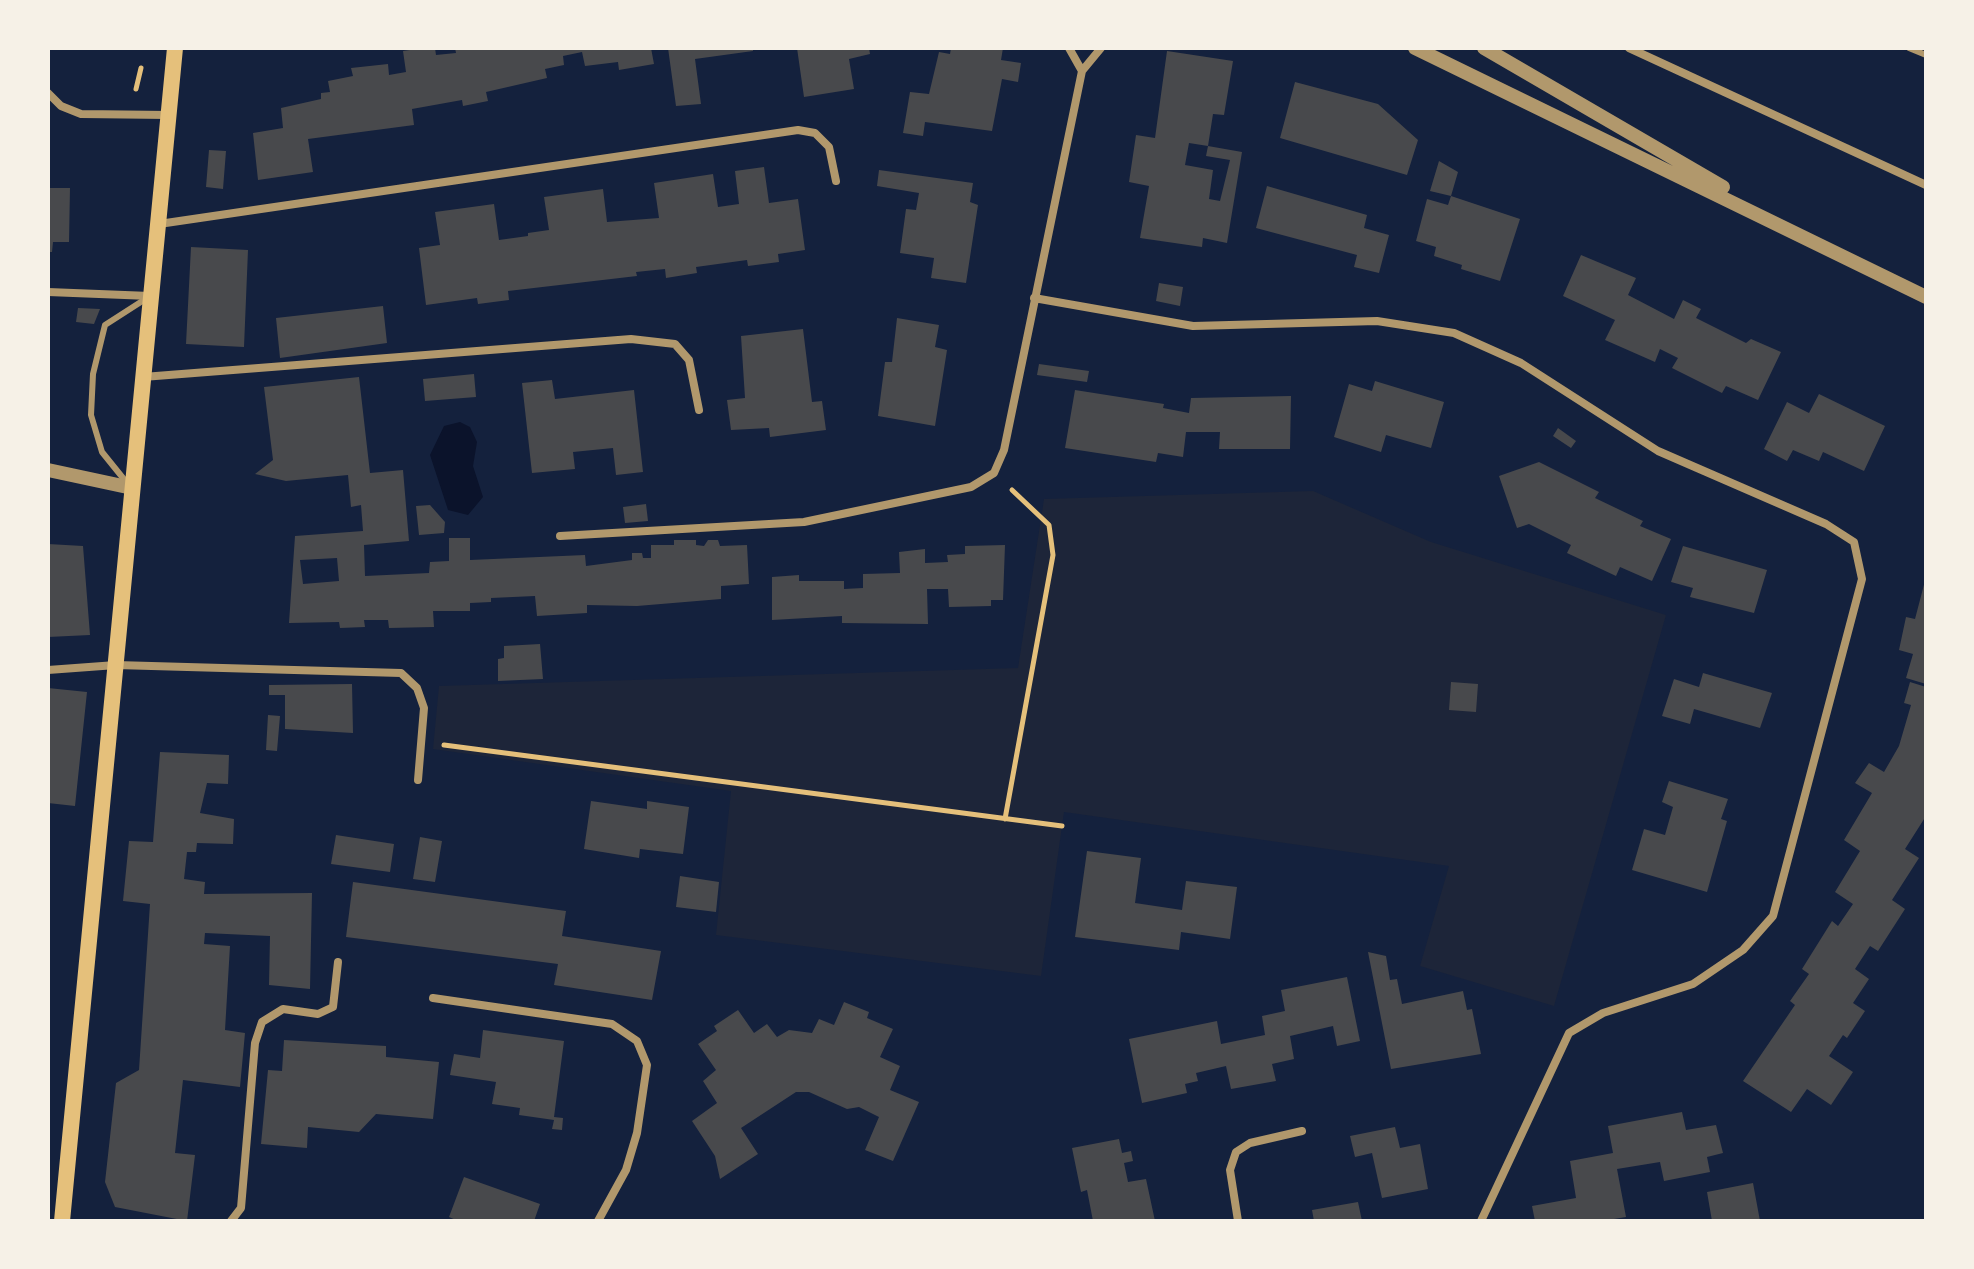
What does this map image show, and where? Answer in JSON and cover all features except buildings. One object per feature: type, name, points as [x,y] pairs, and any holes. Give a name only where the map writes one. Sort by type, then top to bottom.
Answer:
[{"type":"main road","points":[[64,1220],[175,48]]},
{"type":"street","points":[[1069,48],[1082,71]]},
{"type":"street","points":[[560,536],[804,522],[971,487],[994,473],[1004,450],[1082,71],[1101,48]]},
{"type":"street","points":[[1415,48],[1926,297]]},
{"type":"street","points":[[1484,48],[1816,241]]},
{"type":"street","points":[[1629,48],[1926,185]]},
{"type":"street","points":[[48,93],[61,106],[81,114],[169,115]]},
{"type":"street","points":[[159,224],[798,130],[815,133],[829,147],[836,181]]},
{"type":"street","points":[[48,292],[150,296]]},
{"type":"street","points":[[1034,298],[1193,326],[1377,321],[1454,333],[1521,363],[1658,451],[1826,524],[1854,542],[1862,579],[1773,916],[1743,950],[1693,984],[1603,1013],[1569,1033],[1481,1221]]},
{"type":"street","points":[[142,377],[631,339],[675,344],[689,360],[699,410]]},
{"type":"street","points":[[48,470],[132,488]]},
{"type":"street","points":[[48,670],[116,665],[401,673],[417,688],[424,708],[418,780]]},
{"type":"street","points":[[231,1221],[241,1208],[255,1043],[262,1022],[283,1009],[318,1014],[333,1007],[338,962]]},
{"type":"street","points":[[433,998],[612,1024],[637,1041],[647,1065],[637,1133],[626,1170],[598,1221]]},
{"type":"street","points":[[1238,1221],[1230,1170],[1236,1152],[1250,1143],[1302,1131]]},
{"type":"lane","points":[[1909,48],[1926,55]]},
{"type":"lane","points":[[132,488],[102,452],[91,415],[93,374],[105,325],[150,296]]},
{"type":"path","points":[[994,473],[1049,525],[1053,537],[1053,555],[1005,819]]},
{"type":"path","points":[[423,742],[1062,826]]},
{"type":"shaded area","points":[[460,422],[470,427],[477,442],[473,466],[483,497],[468,515],[448,510],[430,455],[444,426]]},
{"type":"shaded area","points":[[1313,491],[1431,542],[1666,615],[1554,1006],[1420,966],[1449,866],[1064,812],[1041,976],[716,935],[731,791],[433,749],[439,686],[1018,668],[1044,499]]}]
